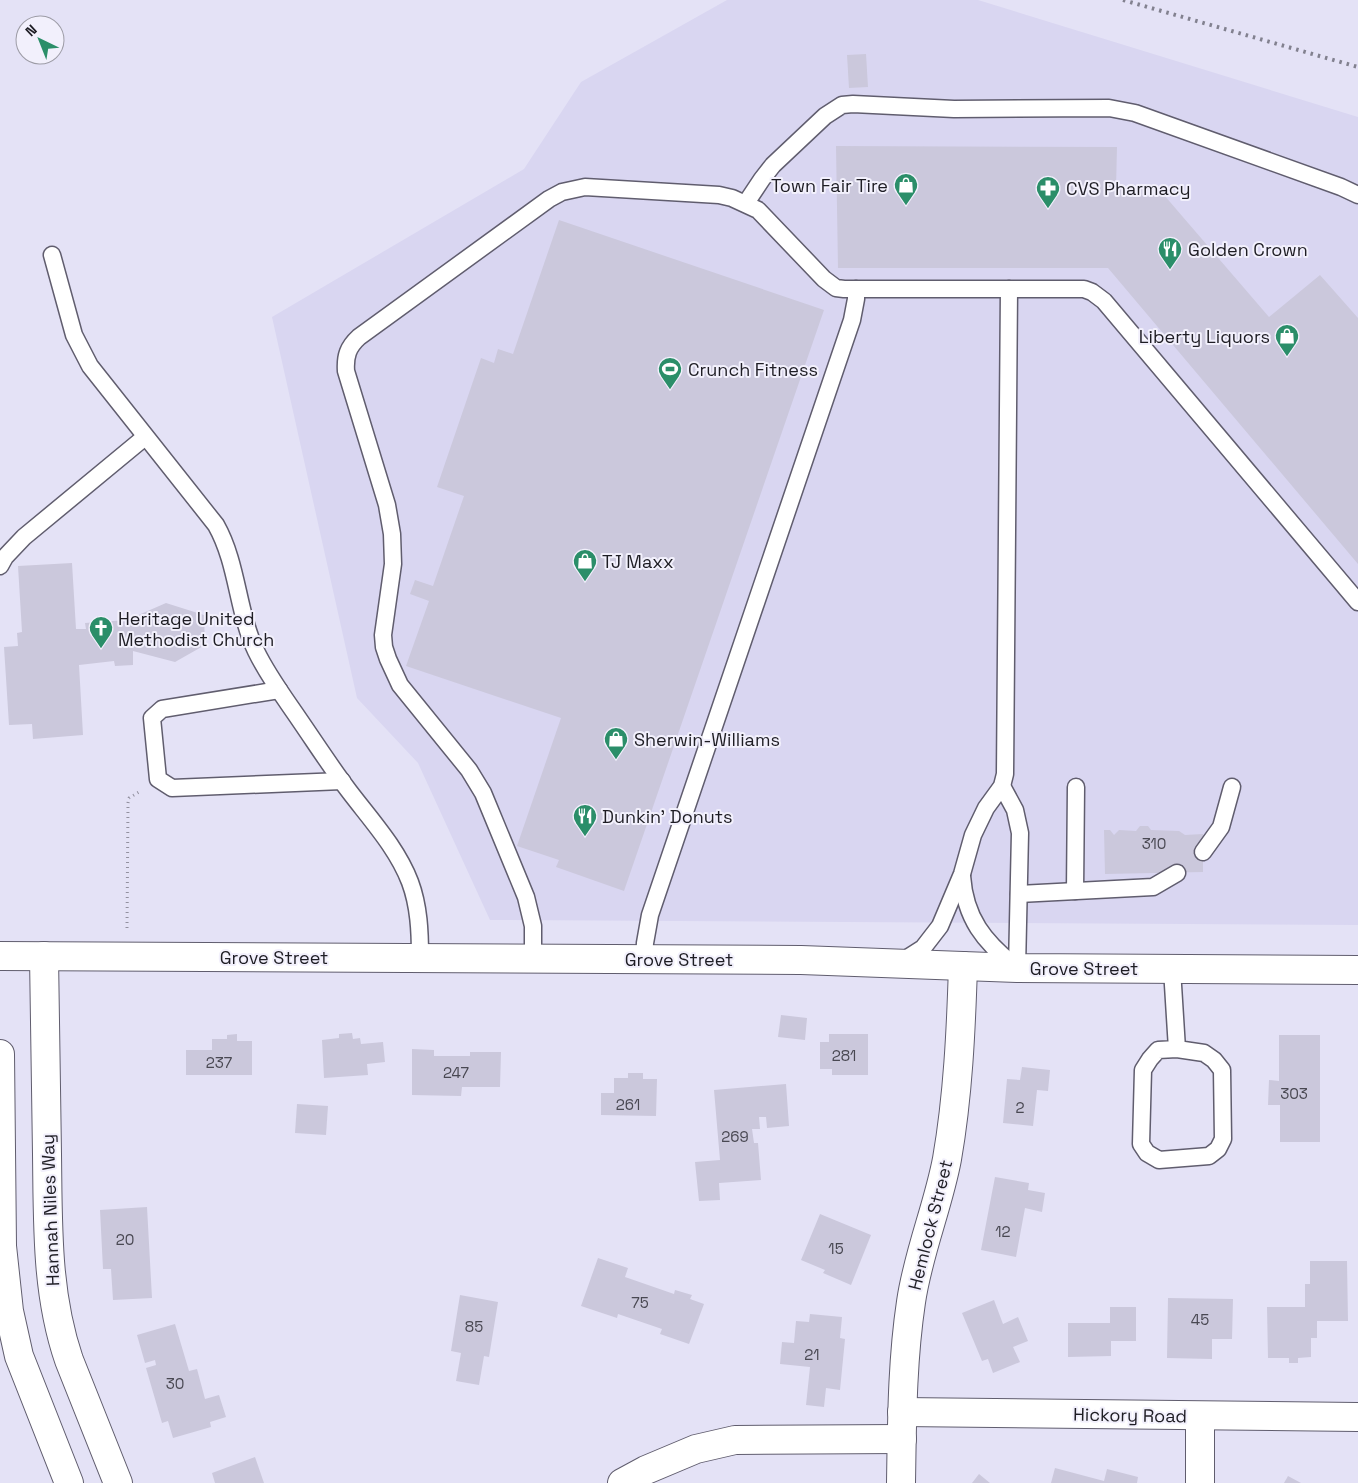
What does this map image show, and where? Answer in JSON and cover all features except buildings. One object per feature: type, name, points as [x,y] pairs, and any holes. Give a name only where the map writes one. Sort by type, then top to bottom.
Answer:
[{"type":"street","name":"Grove Street","points":[[0,956],[843,961],[1017,968],[1358,970]]},
{"type":"street","name":"Hannah Niles Way","points":[[44,956],[48,1244],[54,1304],[63,1342],[118,1483]]},
{"type":"street","name":"Hemlock Street","points":[[901,1483],[902,1412],[907,1333],[916,1275],[947,1158],[958,1064],[963,966]]},
{"type":"street","points":[[0,1054],[2,1246],[9,1311],[19,1356],[69,1483]]},
{"type":"street","name":"Hickory Road","points":[[902,1412],[1358,1417]]},
{"type":"street","points":[[1200,1416],[1200,1483]]},
{"type":"street","points":[[622,1483],[646,1470],[696,1449],[735,1440],[902,1439]]},
{"type":"lane","points":[[746,203],[773,165],[825,116],[842,105],[853,104],[954,109],[1109,108],[1123,110],[1145,116],[1341,186],[1358,195]]},
{"type":"lane","points":[[533,958],[533,926],[526,897],[483,793],[469,770],[400,685],[388,659],[383,635],[393,564],[392,534],[387,505],[346,371],[345,360],[352,343],[359,337],[549,199],[562,192],[586,187],[719,195],[746,203],[758,210],[769,220],[830,284],[844,289],[1084,289],[1092,292],[1098,296],[1358,602]]},
{"type":"lane","points":[[52,255],[74,335],[81,351],[90,366],[145,437],[206,512],[223,538],[228,550],[247,631],[256,652],[279,690],[342,781],[392,847],[402,865],[416,903],[419,919],[420,957]]},
{"type":"lane","points":[[644,959],[646,930],[652,909],[852,320],[856,289]]},
{"type":"lane","points":[[899,964],[913,956],[932,938],[946,914],[962,874],[979,821],[1002,786],[1006,754],[1008,289]]},
{"type":"lane","points":[[0,566],[5,557],[24,536],[145,437]]},
{"type":"lane","points":[[279,690],[162,708],[152,718],[158,779],[172,788],[342,781]]},
{"type":"lane","points":[[1002,786],[1015,810],[1020,833],[1017,968]]},
{"type":"lane","points":[[1075,891],[1076,787]]},
{"type":"lane","points":[[1203,852],[1221,827],[1232,787]]},
{"type":"lane","points":[[1019,894],[1153,887],[1177,873]]},
{"type":"lane","points":[[962,874],[966,903],[984,938],[1017,968]]},
{"type":"lane","points":[[1172,969],[1178,1048]]},
{"type":"lane","points":[[1178,1048],[1204,1053],[1214,1060],[1222,1070],[1223,1139],[1218,1150],[1209,1156],[1159,1160],[1147,1153],[1141,1144],[1143,1070],[1158,1050],[1178,1048]]},
{"type":"path","points":[[127,929],[129,798],[158,779]]},
{"type":"shaded area","points":[[727,0],[978,0],[1358,117],[1358,925],[490,920],[418,763],[357,698],[272,317],[524,169],[581,82]]},
{"type":"railway","points":[[1123,0],[1358,67]]},
{"type":"place","name":"Town Fair Tire","points":[[906,206]]},
{"type":"place","name":"CVS Pharmacy","points":[[1048,209]]},
{"type":"place","name":"Golden Crown","points":[[1170,270]]},
{"type":"place","name":"Liberty Liquors","points":[[1287,357]]},
{"type":"place","name":"Crunch Fitness","points":[[670,390]]},
{"type":"place","name":"TJ Maxx","points":[[585,582]]},
{"type":"place","name":"Heritage United Methodist Church","points":[[101,649]]},
{"type":"place","name":"Sherwin-Williams","points":[[616,760]]},
{"type":"place","name":"Dunkin' Donuts","points":[[585,837]]}]
